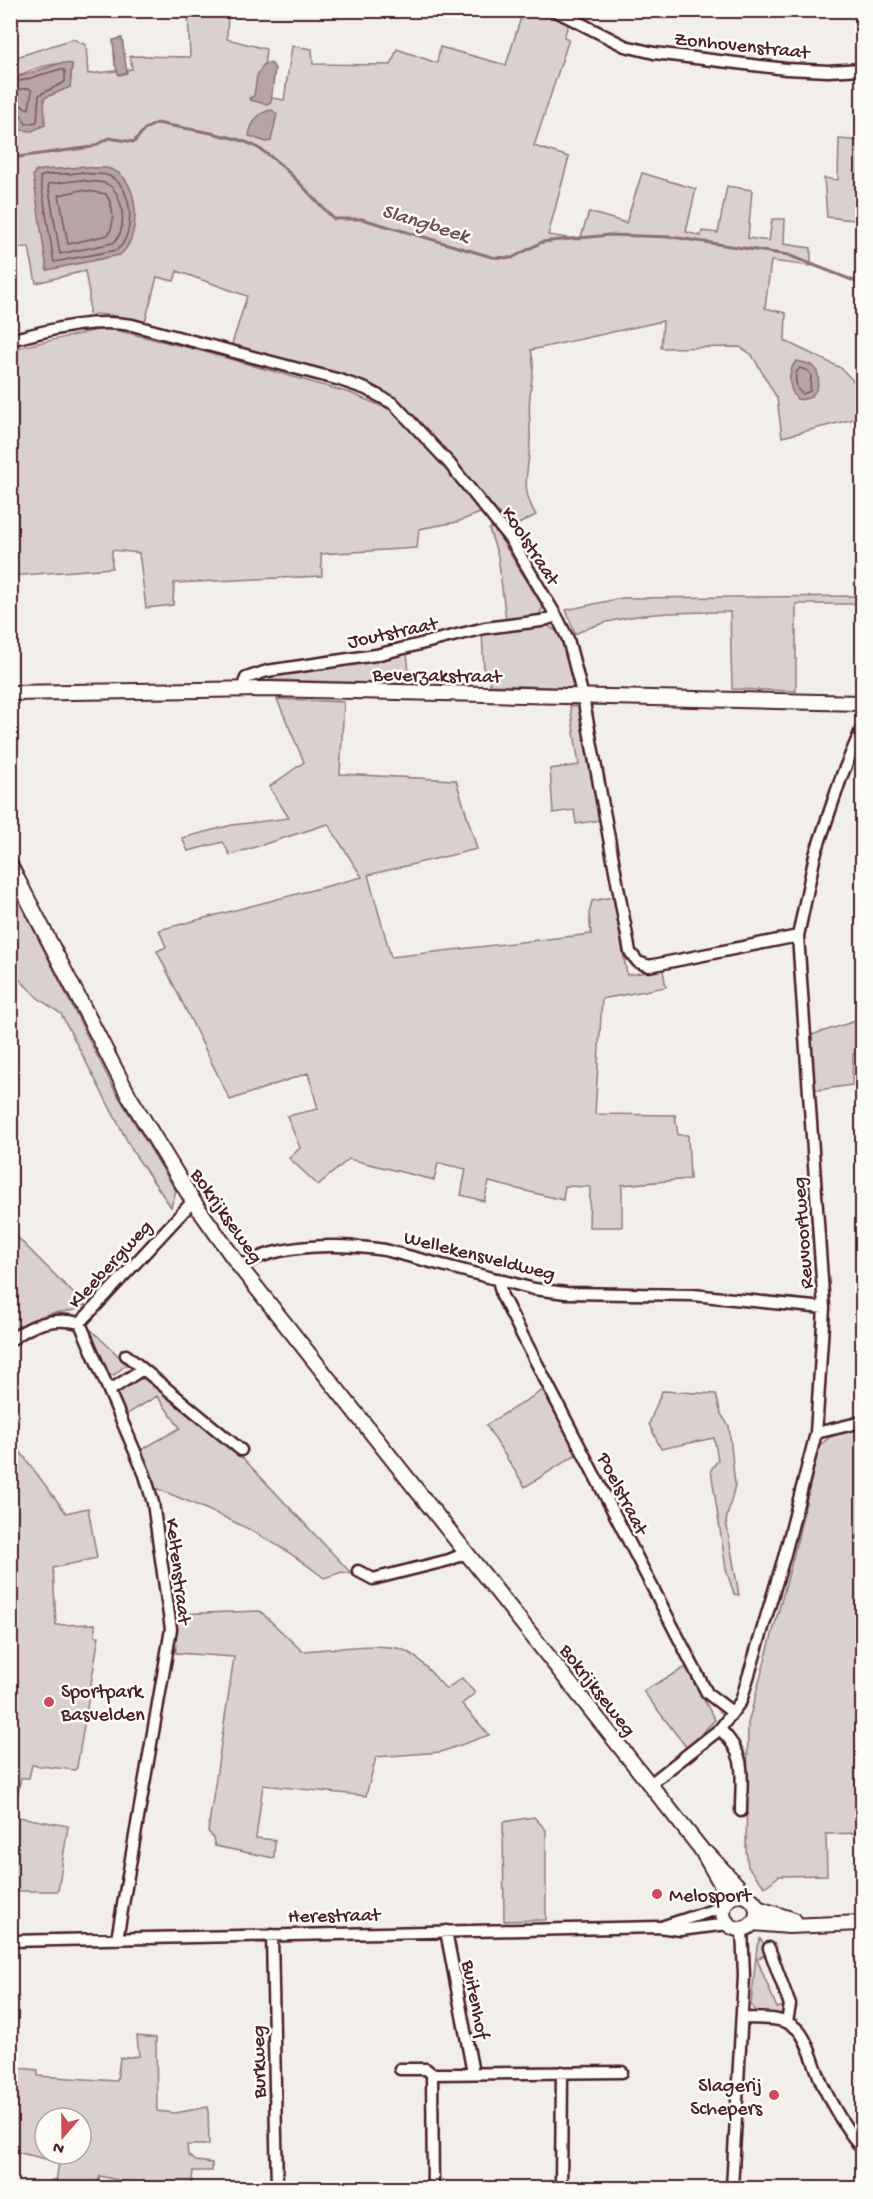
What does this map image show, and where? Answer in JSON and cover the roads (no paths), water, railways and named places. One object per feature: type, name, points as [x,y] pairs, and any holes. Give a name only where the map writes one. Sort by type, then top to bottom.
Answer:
[{"type":"street","name":"Zonhovenstraat","points":[[554,10],[625,46],[654,53],[786,69],[828,71],[862,69]]},
{"type":"street","name":"Koolstraat","points":[[10,340],[107,321],[132,325],[366,389],[394,404],[449,463],[511,540],[568,639],[583,697],[630,952],[638,962],[649,966],[798,936]]},
{"type":"street","name":"Joutstraat","points":[[242,689],[246,678],[267,671],[375,655],[485,628],[541,621],[556,616]]},
{"type":"street","name":"Beverzakstraat","points":[[10,693],[242,689],[862,704]]},
{"type":"street","name":"Reuvoortweg","points":[[649,1785],[720,1729],[747,1686],[816,1433],[824,1308],[798,936],[815,855],[842,775],[862,728]]},
{"type":"street","name":"Bokrijkseweg","points":[[10,865],[129,1096],[193,1201],[240,1267],[701,1850],[726,1903]]},
{"type":"street","name":"Kleebergweg","points":[[10,1341],[29,1328],[54,1319],[81,1323],[193,1201]]},
{"type":"street","name":"Wellekensveldweg","points":[[240,1267],[264,1255],[342,1245],[385,1250],[534,1289],[566,1293],[693,1295],[824,1308]]},
{"type":"street","name":"Poelstraat","points":[[498,1279],[502,1296],[707,1693],[732,1712]]},
{"type":"street","name":"Keltenstraat","points":[[81,1323],[145,1474],[153,1503],[171,1629],[117,1939]]},
{"type":"street","points":[[126,1355],[141,1370],[241,1450]]},
{"type":"street","points":[[109,1391],[141,1370]]},
{"type":"street","points":[[816,1433],[862,1422]]},
{"type":"street","points":[[357,1570],[373,1579],[449,1560],[466,1553]]},
{"type":"street","points":[[720,1729],[738,1748],[742,1765],[741,1811]]},
{"type":"street","name":"Bokrijkseweg","points":[[701,1850],[713,1858],[746,1895]]},
{"type":"street","points":[[808,1924],[757,1908],[751,1898],[746,1895],[726,1903],[723,1916],[728,1924],[747,1926],[862,1923]]},
{"type":"street","name":"Herestraat","points":[[659,1927],[693,1918],[726,1903]]},
{"type":"street","points":[[732,2188],[747,1926],[757,1908]]},
{"type":"street","name":"Herestraat","points":[[10,1941],[659,1927],[680,1930],[728,1924]]},
{"type":"street","name":"Buitenhof","points":[[446,1931],[473,2073]]},
{"type":"street","name":"Burkweg","points":[[272,1935],[277,2188]]},
{"type":"street","points":[[769,1948],[790,2005],[786,2022]]},
{"type":"street","points":[[742,2018],[786,2022],[803,2036],[824,2088],[862,2149]]},
{"type":"street","points":[[400,2069],[426,2069],[432,2074],[622,2072]]},
{"type":"street","points":[[561,2188],[562,2072]]},
{"type":"street","points":[[432,2074],[433,2188]]},
{"type":"water","points":[[122,38],[127,73],[119,75],[115,65],[113,40]]},
{"type":"water","points":[[61,63],[72,64],[70,87],[44,98],[45,125],[32,131],[20,130],[17,119],[11,113],[11,79]]},
{"type":"water","points":[[272,64],[275,69],[271,102],[267,104],[249,98],[254,96],[257,76],[263,65]]},
{"type":"water","points":[[272,110],[277,114],[271,141],[266,142],[249,136],[256,119]]},
{"type":"water","points":[[82,166],[110,169],[120,174],[128,183],[135,209],[132,236],[120,255],[47,270],[33,175],[36,171]]},
{"type":"water","points":[[796,361],[811,365],[816,369],[818,375],[814,393],[804,399],[797,399],[790,385],[791,370]]},
{"type":"waterway","name":"Slangbeek","points":[[10,158],[92,147],[109,138],[134,142],[145,129],[157,123],[222,135],[255,146],[292,175],[334,219],[362,219],[492,257],[512,258],[542,242],[609,235],[672,237],[788,255],[862,284]]},
{"type":"place","name":"Sportpark Basvelden","points":[[49,1702]]},
{"type":"place","name":"Melosport","points":[[657,1894]]},
{"type":"place","name":"Slagerij Schepers","points":[[774,2095]]}]
